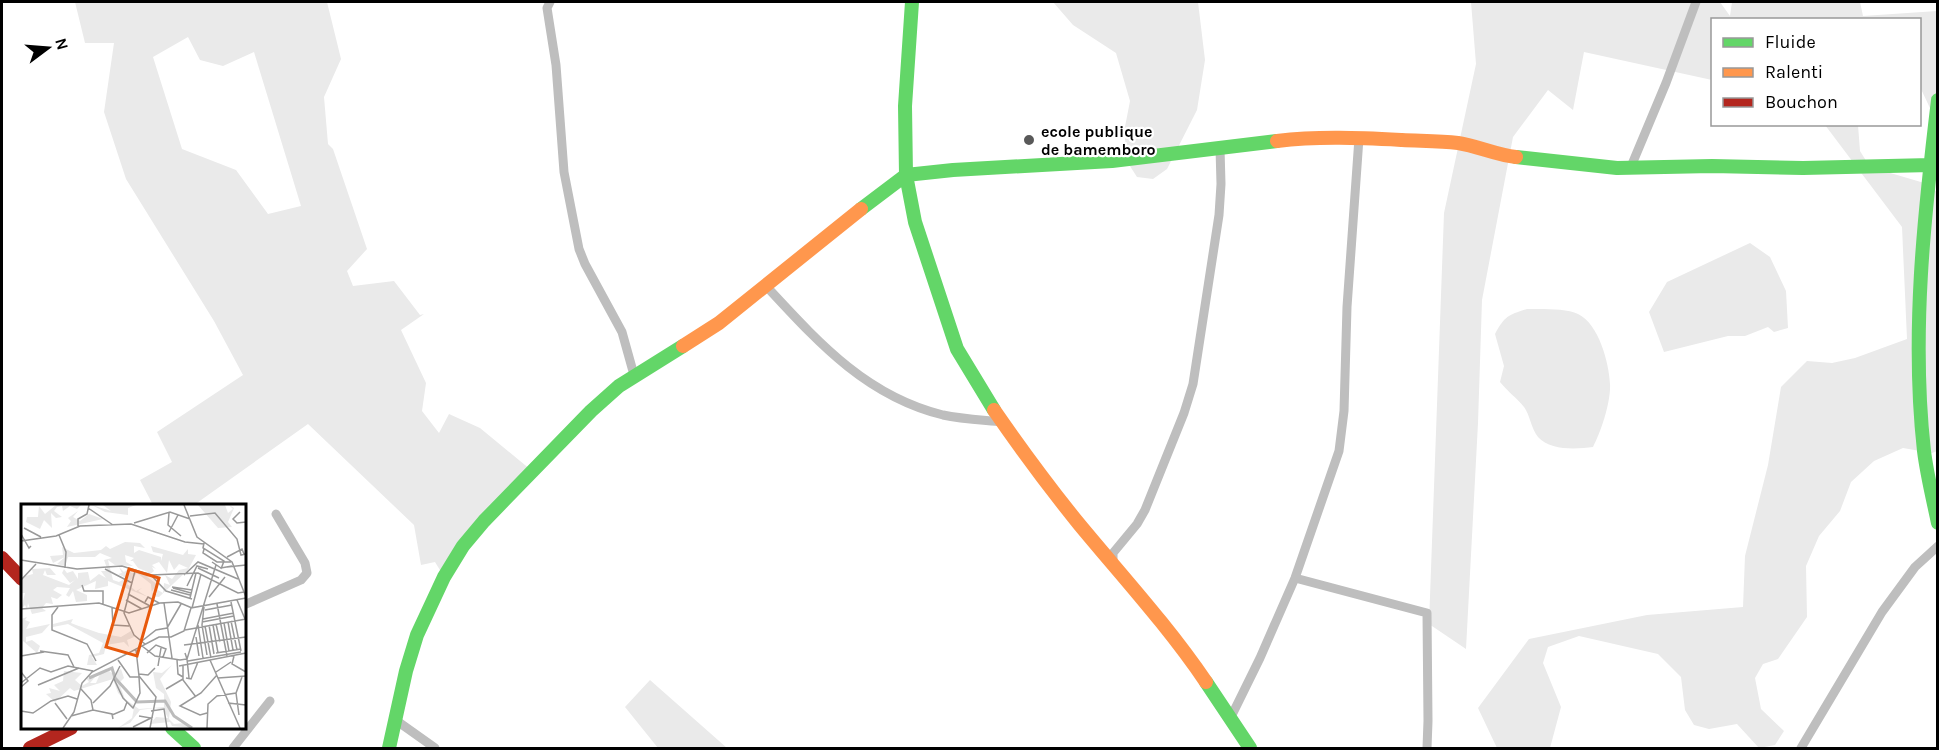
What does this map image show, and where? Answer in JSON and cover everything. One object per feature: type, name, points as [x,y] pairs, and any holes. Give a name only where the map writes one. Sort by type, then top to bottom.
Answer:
[{"type":"street","points":[[550,2],[547,8],[556,65],[562,152],[579,249],[622,332],[634,375]]},
{"type":"street","points":[[912,2],[905,128],[906,175],[915,222],[951,336],[970,375],[1002,422],[1058,496],[1174,640],[1250,748]]},
{"type":"street","points":[[1630,169],[1666,83],[1696,2]]},
{"type":"street","points":[[1938,100],[1923,238],[1920,378],[1923,443],[1938,523]]},
{"type":"street","points":[[389,748],[397,721],[405,671],[412,649],[444,577],[463,546],[484,521],[591,411],[634,375],[718,323],[767,287],[861,208],[906,175],[953,170],[1112,161],[1302,138],[1359,138],[1458,143],[1503,156],[1630,169],[1712,166],[1803,168],[1930,165]]},
{"type":"street","points":[[1230,719],[1295,578],[1331,478],[1341,437],[1359,138]]},
{"type":"street","points":[[1113,562],[1113,553],[1145,510],[1191,393],[1219,215],[1220,148]]},
{"type":"street","points":[[767,287],[830,353],[887,392],[905,402],[944,415],[1002,422]]},
{"type":"street","points":[[246,604],[301,580],[307,573],[305,563],[276,514]]},
{"type":"street","points":[[1801,748],[1882,612],[1916,567],[1938,546]]},
{"type":"street","points":[[2,558],[21,578]]},
{"type":"street","points":[[1295,578],[1427,613],[1426,748]]},
{"type":"street","points":[[233,748],[270,701]]},
{"type":"street","points":[[397,721],[435,748]]},
{"type":"street","points":[[30,748],[69,729]]},
{"type":"street","points":[[173,729],[194,748]]},
{"type":"shaded area","points":[[75,2],[327,2],[341,59],[324,97],[328,144],[333,149],[367,249],[347,271],[353,286],[394,281],[420,315],[424,314],[401,330],[426,383],[422,411],[439,433],[449,414],[480,428],[531,470],[443,575],[435,562],[421,565],[414,525],[308,424],[195,504],[152,504],[140,480],[172,462],[157,432],[243,375],[214,321],[126,179],[104,112],[114,43],[85,43]],"holes":[[[188,37],[200,60],[223,66],[254,52],[301,206],[268,214],[236,170],[182,149],[153,57]]]},
{"type":"shaded area","points":[[1053,2],[1198,2],[1205,60],[1197,110],[1167,169],[1153,179],[1137,177],[1128,163],[1124,132],[1130,101],[1116,53],[1073,25]]},
{"type":"shaded area","points":[[1471,2],[1720,2],[1730,16],[1732,2],[1860,2],[1863,16],[1937,11],[1937,123],[1921,89],[1921,18],[1711,18],[1711,80],[1584,52],[1573,110],[1548,90],[1513,137],[1482,300],[1466,649],[1429,624],[1444,213],[1476,64]]},
{"type":"shaded area","points":[[1826,126],[1858,126],[1860,151],[1870,167],[1931,185],[1937,193],[1937,451],[1932,453],[1903,448],[1874,461],[1851,482],[1840,511],[1819,536],[1806,566],[1807,617],[1778,659],[1763,664],[1755,678],[1761,709],[1784,731],[1775,745],[1759,748],[1737,724],[1709,729],[1694,725],[1685,710],[1681,677],[1658,654],[1579,636],[1548,647],[1543,663],[1561,707],[1550,748],[1497,748],[1478,708],[1529,639],[1647,615],[1743,607],[1745,556],[1768,465],[1781,387],[1807,361],[1832,363],[1855,358],[1907,339],[1902,227]]},
{"type":"shaded area","points":[[1750,243],[1770,257],[1786,291],[1788,328],[1774,332],[1768,327],[1745,336],[1728,336],[1664,352],[1649,312],[1667,282]]},
{"type":"shaded area","points":[[1527,309],[1553,309],[1578,314],[1592,326],[1602,345],[1608,366],[1610,391],[1605,417],[1593,447],[1564,448],[1543,442],[1538,437],[1524,407],[1500,382],[1504,366],[1495,334],[1508,317]]},
{"type":"shaded area","points":[[650,680],[727,748],[658,748],[625,707]]},
{"type":"traffic: fast","points":[[912,2],[905,106],[906,175],[915,222],[957,349],[994,410]]},
{"type":"traffic: fast","points":[[1938,100],[1924,231],[1919,320],[1920,407],[1924,451],[1938,523]]},
{"type":"traffic: fast","points":[[861,209],[906,175],[953,170],[1112,161],[1277,141]]},
{"type":"traffic: fast","points":[[1516,157],[1617,168],[1931,165]]},
{"type":"traffic: fast","points":[[389,748],[406,671],[417,635],[444,577],[463,546],[484,521],[591,411],[619,386],[683,346]]},
{"type":"traffic: fast","points":[[1206,682],[1250,748]]},
{"type":"traffic: fast","points":[[173,729],[194,748]]},
{"type":"traffic: slow","points":[[1277,141],[1340,138],[1444,142],[1465,144],[1516,157]]},
{"type":"traffic: slow","points":[[683,346],[719,323],[861,209]]},
{"type":"traffic: slow","points":[[994,410],[1057,496],[1160,621],[1206,682]]},
{"type":"traffic: jam","points":[[2,558],[21,578]]},
{"type":"traffic: jam","points":[[30,748],[69,729]]},
{"type":"place","name":"ecole publique de bamemboro","points":[[1029,140]]}]
